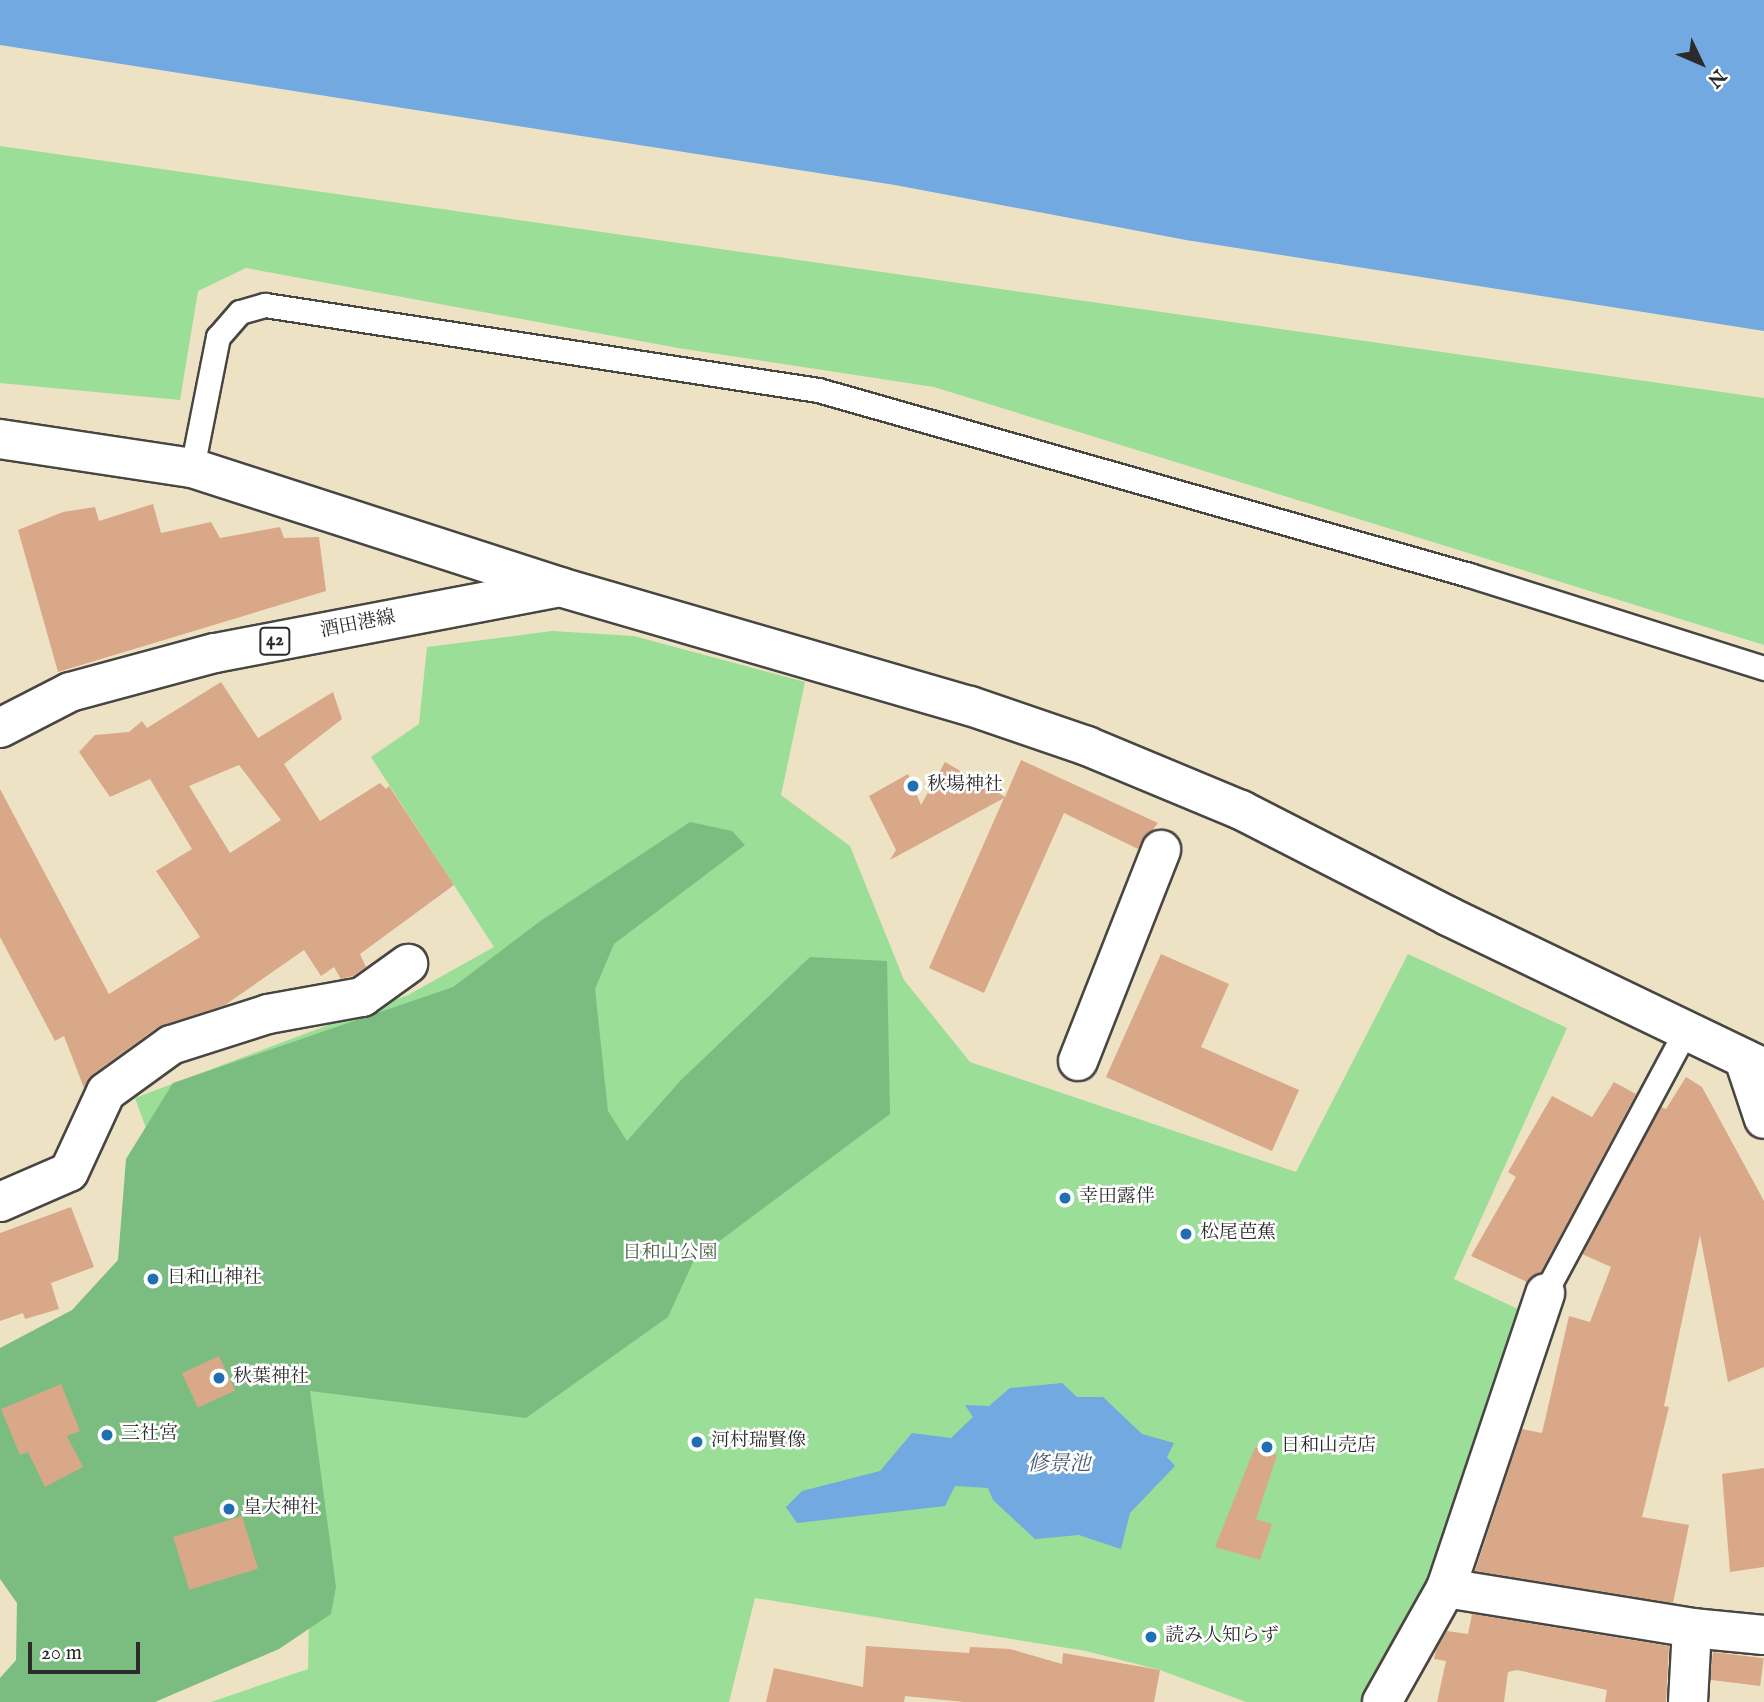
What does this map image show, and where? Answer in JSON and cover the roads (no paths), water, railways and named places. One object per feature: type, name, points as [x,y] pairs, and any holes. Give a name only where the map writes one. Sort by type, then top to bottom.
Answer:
[{"type":"street","points":[[0,439],[192,468],[560,587],[970,706],[1087,746],[1241,810],[1685,1032],[1754,1063],[1764,1119]]},
{"type":"street","name":"酒田港線","points":[[0,727],[70,692],[215,653],[560,587]]},
{"type":"street","points":[[1078,1061],[1161,850]]},
{"type":"street","points":[[0,1202],[69,1172],[106,1093],[171,1045],[268,1014],[362,997],[408,964]]},
{"type":"street","points":[[1382,1702],[1446,1588],[1545,1293]]},
{"type":"street","points":[[1446,1588],[1692,1628],[1764,1636]]},
{"type":"street","points":[[1688,1702],[1692,1628]]},
{"type":"lane","points":[[192,468],[218,337],[240,312],[265,305],[818,390],[1469,575],[1764,668]]},
{"type":"lane","points":[[1545,1293],[1685,1032]]},
{"type":"water","points":[[0,0],[1764,0],[1764,331],[1186,240],[895,185],[0,45]]},
{"type":"water","name":"修景池","points":[[1062,1383],[1077,1397],[1103,1397],[1142,1434],[1174,1443],[1167,1457],[1175,1466],[1130,1513],[1121,1549],[1079,1535],[1035,1539],[993,1500],[988,1488],[955,1486],[945,1506],[797,1523],[786,1507],[802,1491],[880,1471],[912,1433],[951,1438],[973,1417],[965,1405],[989,1406],[1010,1388]]},
{"type":"place","name":"秋場神社","points":[[913,786]]},
{"type":"place","name":"幸田露伴","points":[[1065,1198]]},
{"type":"place","name":"松尾芭蕉","points":[[1186,1234]]},
{"type":"place","name":"日和山神社","points":[[153,1279]]},
{"type":"place","name":"秋葉神社","points":[[219,1378]]},
{"type":"place","name":"三社宮","points":[[107,1435]]},
{"type":"place","name":"河村瑞賢像","points":[[697,1442]]},
{"type":"place","name":"日和山売店","points":[[1267,1447]]},
{"type":"place","name":"皇大神社","points":[[229,1509]]},
{"type":"place","name":"読み人知らず","points":[[1151,1637]]},
{"type":"park label","name":"日和山公園","points":[[670,1254]]}]
